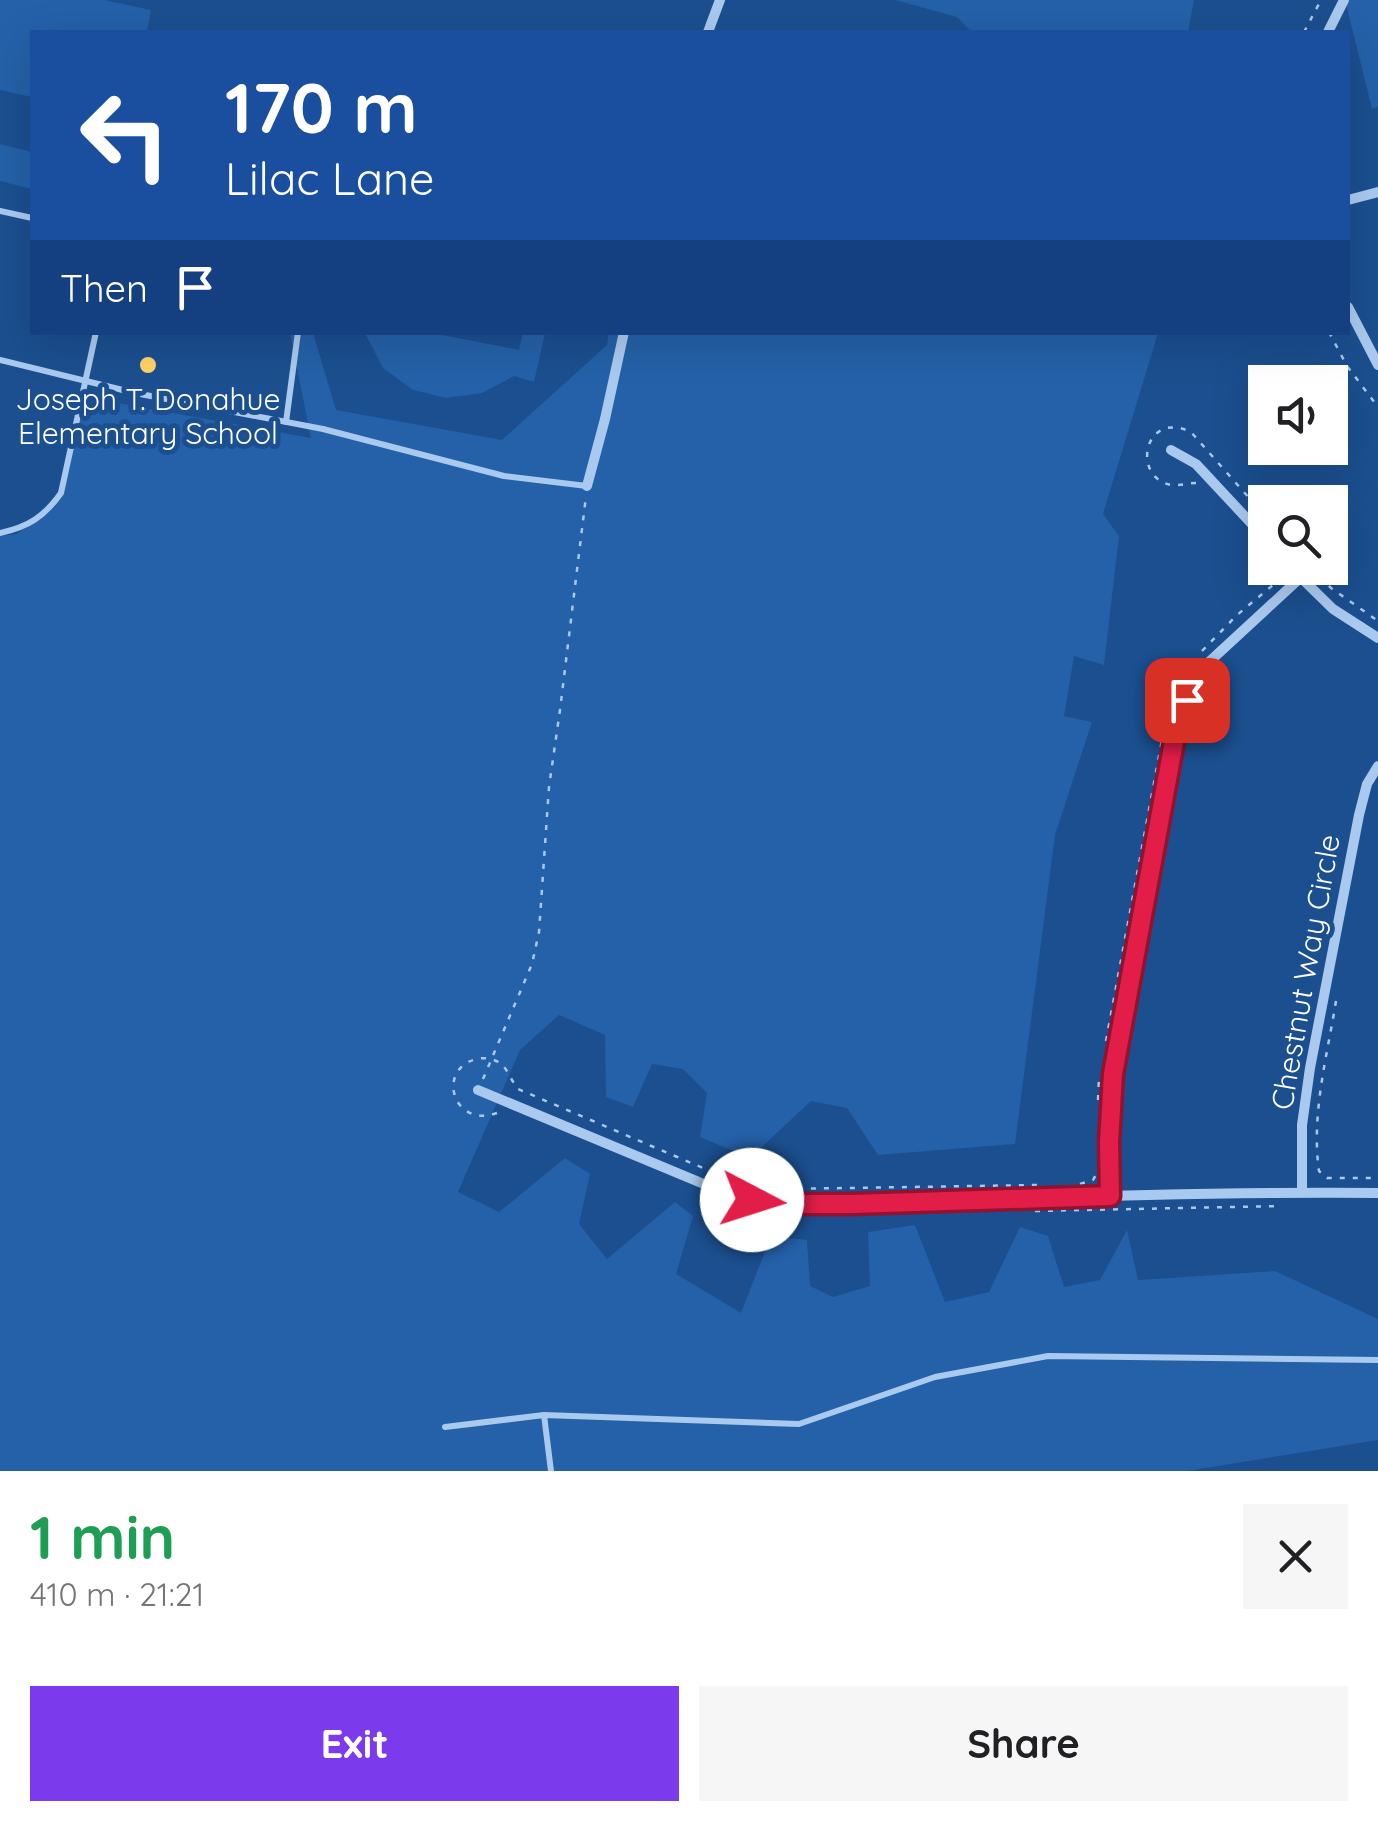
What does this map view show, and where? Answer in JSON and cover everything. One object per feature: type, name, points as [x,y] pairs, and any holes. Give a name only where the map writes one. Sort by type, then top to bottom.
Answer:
[{"type":"street","points":[[709,30],[720,0]]},
{"type":"street","points":[[1329,30],[1344,0]]},
{"type":"street","points":[[1350,199],[1378,192]]},
{"type":"street","points":[[1350,310],[1378,365]]},
{"type":"street","points":[[587,486],[623,335]]},
{"type":"street","points":[[1170,450],[1196,464],[1248,520]]},
{"type":"street","points":[[1110,1196],[1113,1074],[1178,720],[1209,662],[1292,585]]},
{"type":"street","points":[[1308,585],[1333,608],[1378,638]]},
{"type":"street","name":"Chestnut Way Circle","points":[[1302,1192],[1302,1125],[1310,1068],[1359,815],[1367,784],[1378,766]]},
{"type":"street","points":[[478,1090],[723,1192],[752,1200],[852,1204],[1378,1193]]},
{"type":"lane","points":[[0,211],[30,218]]},
{"type":"lane","points":[[0,532],[31,524],[49,510],[60,493],[95,335]]},
{"type":"lane","points":[[286,422],[298,335]]},
{"type":"lane","points":[[0,360],[323,429],[504,476],[587,486]]},
{"type":"lane","points":[[445,1427],[544,1415],[799,1424],[935,1377],[1048,1356],[1378,1360]]},
{"type":"lane","points":[[544,1415],[551,1471]]},
{"type":"path","points":[[1305,30],[1321,0]]},
{"type":"path","points":[[1331,335],[1378,407]]},
{"type":"path","points":[[478,1090],[532,964],[538,932],[549,786],[587,486]]},
{"type":"path","points":[[1198,656],[1273,585]]},
{"type":"path","points":[[1329,585],[1378,621]]},
{"type":"path","points":[[1104,1052],[1166,720]]},
{"type":"path","points":[[1337,995],[1318,1106],[1319,1171],[1327,1178],[1378,1178]]},
{"type":"path","points":[[500,1111],[488,1116],[463,1110],[453,1086],[462,1066],[474,1059],[498,1062],[518,1088],[746,1184],[784,1189],[1050,1184]]},
{"type":"path","points":[[1098,1102],[1101,1069]]},
{"type":"path","points":[[1065,1184],[1083,1184],[1093,1180],[1098,1172]]},
{"type":"path","points":[[1026,1212],[1291,1206]]},
{"type":"path","points":[[732,1207],[786,1216]]},
{"type":"shaded area","points":[[0,0],[104,0],[151,10],[147,30],[30,30],[30,97],[0,90]]},
{"type":"shaded area","points":[[895,0],[1194,0],[1188,30],[970,30],[957,17]]},
{"type":"shaded area","points":[[1345,0],[1378,0],[1378,107],[1372,109]]},
{"type":"shaded area","points":[[0,144],[30,152],[30,188],[0,181]]},
{"type":"shaded area","points":[[290,335],[314,335],[336,410],[502,440],[607,345],[609,335],[1157,335],[1103,514],[1119,536],[1104,665],[1074,656],[1064,716],[1092,722],[1055,835],[1015,1144],[878,1155],[847,1108],[811,1101],[750,1158],[700,1137],[707,1093],[683,1069],[652,1064],[633,1107],[606,1097],[605,1035],[559,1015],[520,1050],[458,1192],[499,1212],[565,1158],[590,1174],[579,1224],[607,1259],[675,1202],[693,1216],[676,1274],[741,1313],[771,1236],[807,1240],[810,1286],[833,1297],[870,1286],[868,1232],[915,1225],[945,1302],[989,1292],[1020,1227],[1048,1236],[1064,1287],[1100,1280],[1127,1230],[1138,1280],[1275,1271],[1378,1319],[1378,1440],[1187,1471],[0,1471],[0,536],[17,534],[55,503],[84,397],[311,438]]},
{"type":"shaded area","points":[[366,335],[442,335],[519,350],[523,335],[545,335],[534,382],[514,376],[482,393],[446,398],[413,390],[383,368]]},
{"type":"place","name":"Joseph T. Donahue Elementary School","points":[[148,365]]},
{"type":"route","points":[[752,1200],[852,1204],[1110,1196],[1113,1074],[1178,720],[1187,700]]}]
